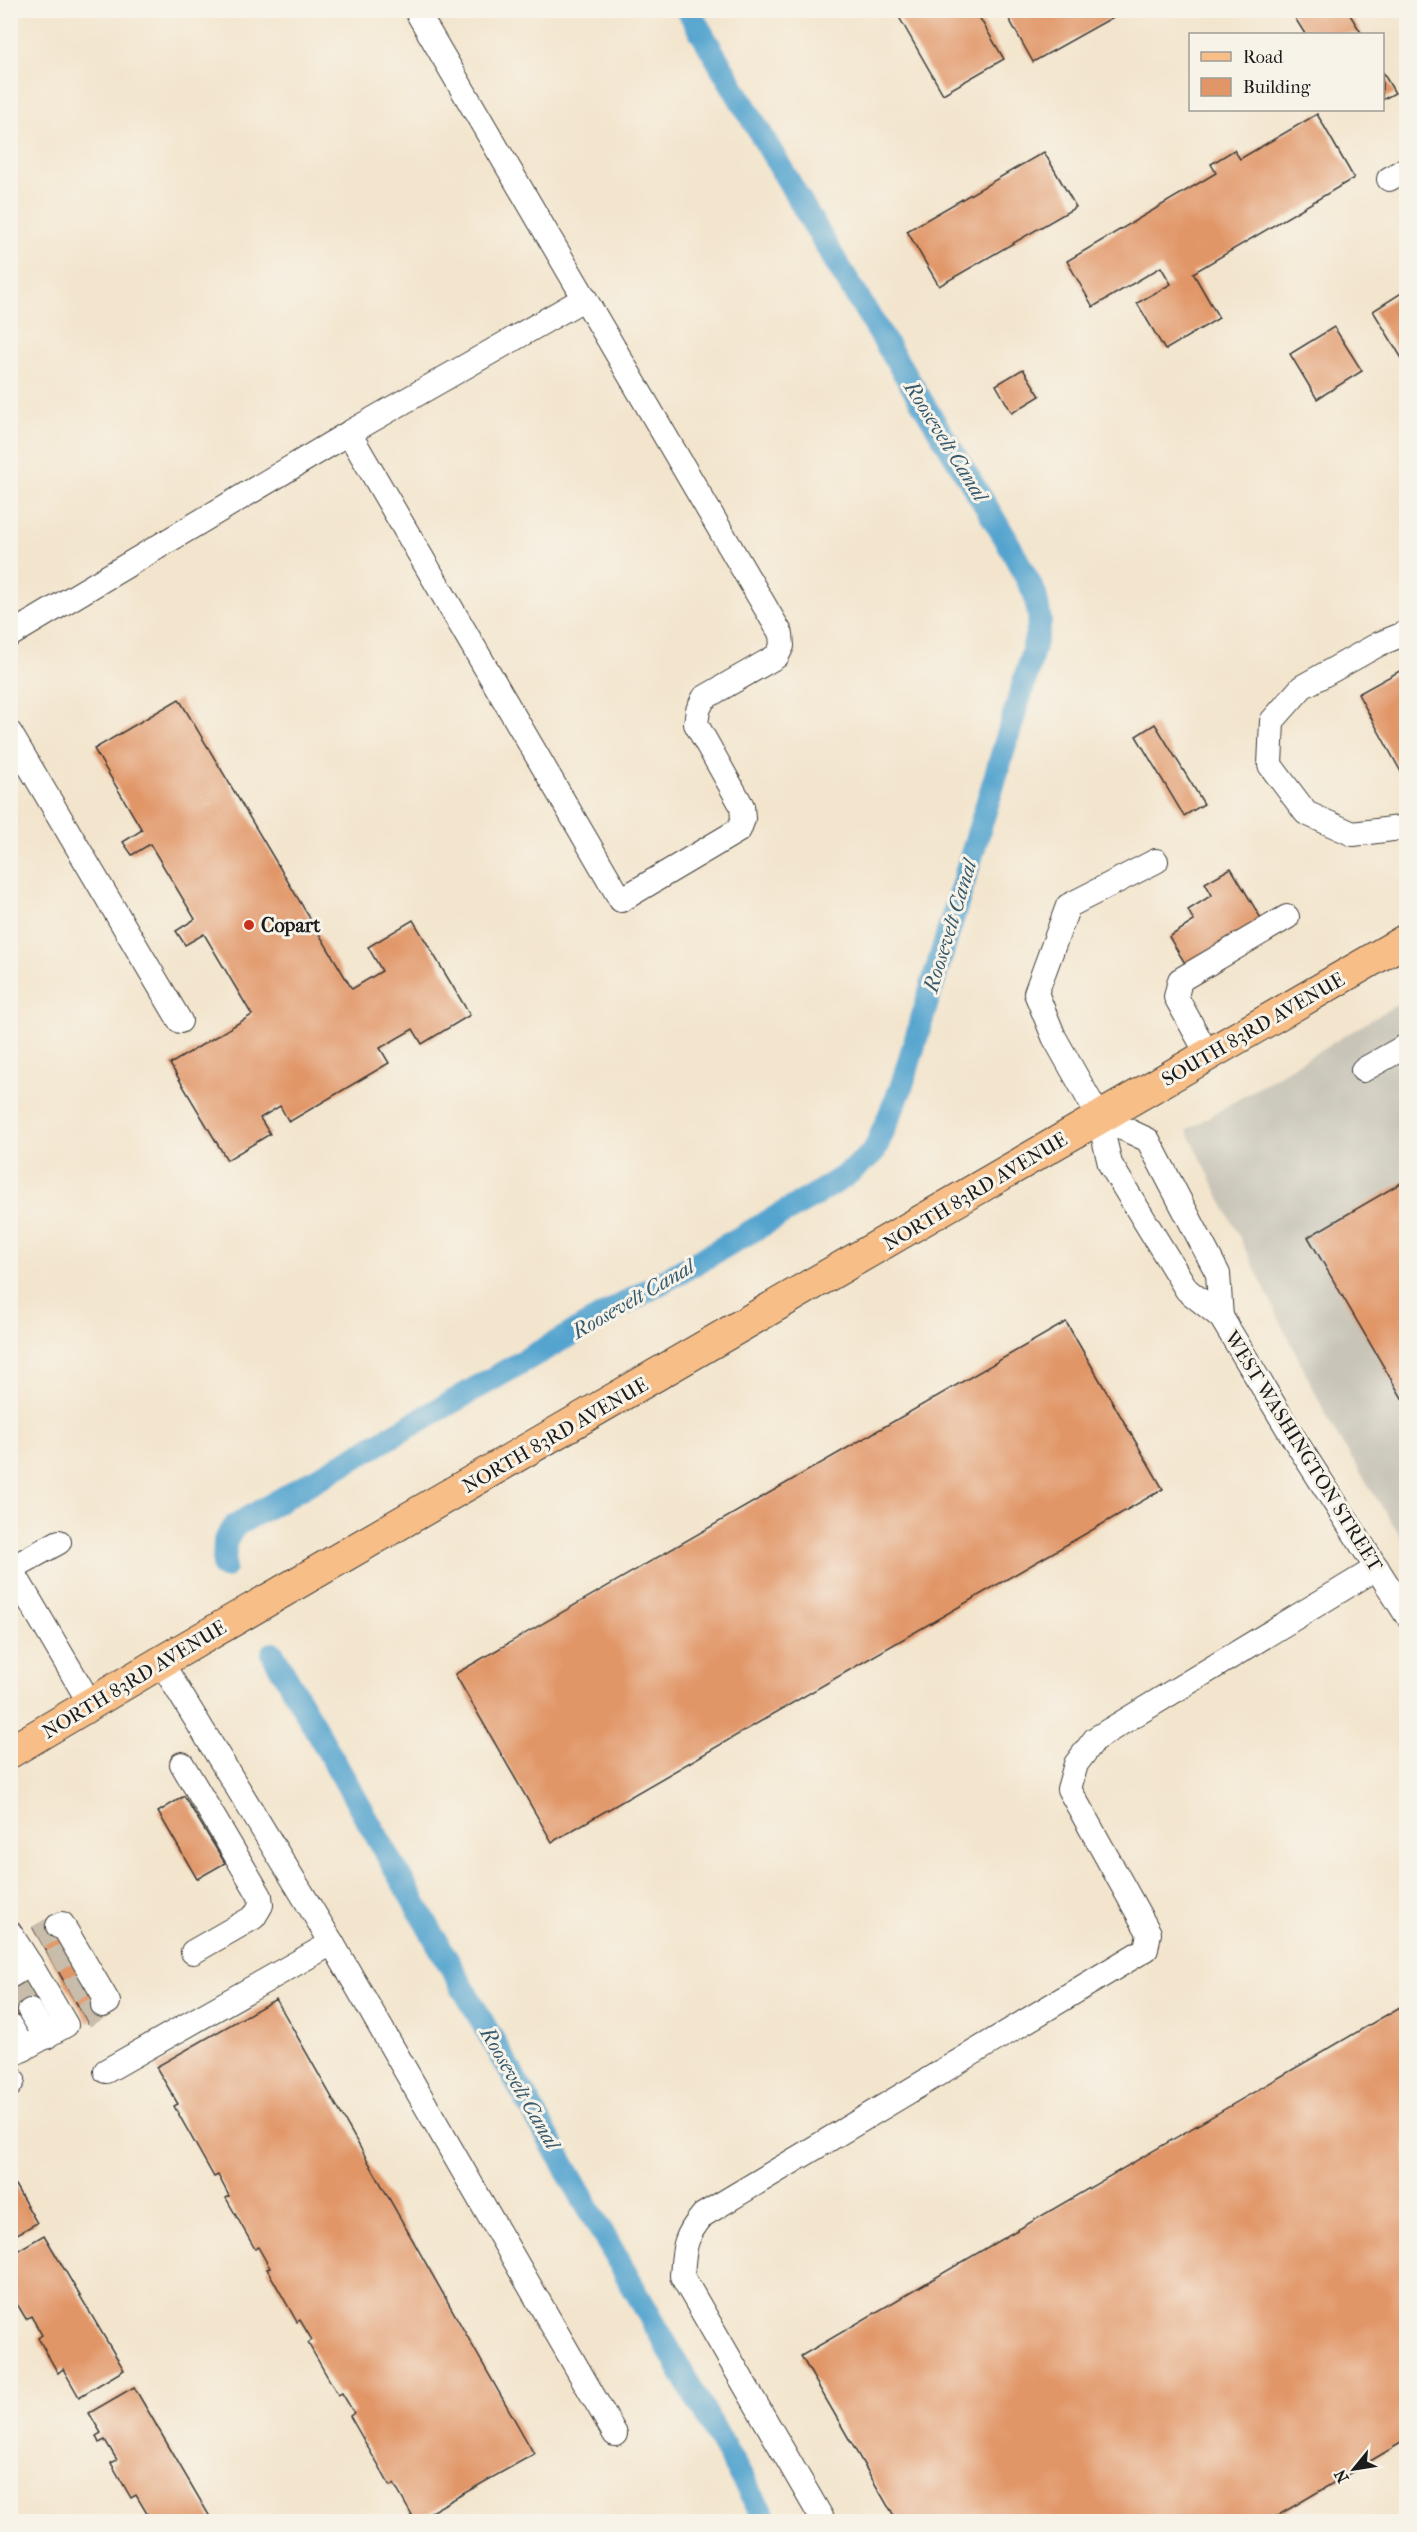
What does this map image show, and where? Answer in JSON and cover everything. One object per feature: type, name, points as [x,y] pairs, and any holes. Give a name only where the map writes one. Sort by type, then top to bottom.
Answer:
[{"type":"main road","name":"SOUTH 83RD AVENUE","points":[[1099,1117],[1407,940]]},
{"type":"main road","name":"NORTH 83RD AVENUE","points":[[10,1752],[1099,1117]]},
{"type":"street","points":[[350,433],[621,900],[739,830],[744,819],[742,806],[696,724],[698,710],[705,698],[777,656],[782,646],[781,634],[416,10]]},
{"type":"street","points":[[10,635],[350,433],[585,298]]},
{"type":"street","points":[[1407,633],[1379,644],[1302,687],[1272,721],[1270,765],[1306,813],[1353,834],[1400,828],[1407,825]]},
{"type":"street","points":[[10,734],[180,1021]]},
{"type":"street","points":[[1099,1117],[1054,1037],[1036,993],[1068,906],[1156,861]]},
{"type":"street","points":[[1208,1055],[1176,997],[1180,980],[1287,916]]},
{"type":"street","points":[[1363,1070],[1407,1046]]},
{"type":"street","name":"WEST WASHINGTON STREET","points":[[1099,1117],[1110,1164],[1187,1290],[1221,1317],[1296,1442],[1407,1614]]},
{"type":"street","name":"WEST WASHINGTON STREET","points":[[1099,1117],[1148,1140],[1218,1274],[1221,1317]]},
{"type":"street","points":[[59,1542],[11,1568],[91,1705]]},
{"type":"street","points":[[824,2522],[682,2276],[684,2251],[689,2231],[703,2215],[1146,1949],[1149,1933],[1069,1789],[1076,1764],[1095,1739],[1377,1568]]},
{"type":"street","points":[[161,1662],[332,1943],[615,2434]]},
{"type":"street","points":[[182,1764],[260,1896],[261,1905],[254,1917],[193,1952]]},
{"type":"street","points":[[106,2071],[332,1943]]},
{"type":"street","points":[[36,1957],[67,1992],[75,2021]]},
{"type":"street","points":[[10,2026],[17,2053],[108,2002],[67,1992],[36,1957]]},
{"type":"street","points":[[10,2075],[13,2080],[10,2085]]},
{"type":"shaded area","points":[[1406,999],[1406,1545],[1333,1429],[1187,1130]]},
{"type":"building","points":[[895,10],[975,10],[1004,59],[943,94]]},
{"type":"building","points":[[1004,10],[1126,10],[1033,62]]},
{"type":"building","points":[[1290,10],[1347,10],[1361,33],[1304,33]]},
{"type":"building","points":[[1384,74],[1395,93],[1384,99]]},
{"type":"building","points":[[1317,114],[1354,178],[1193,273],[1219,318],[1165,350],[1137,303],[1171,284],[1161,267],[1093,307],[1067,261],[1216,173],[1211,164],[1234,150],[1240,159]]},
{"type":"building","points":[[1044,152],[1076,207],[939,286],[907,231]]},
{"type":"building","points":[[1406,290],[1406,365],[1373,311]]},
{"type":"building","points":[[1334,327],[1362,371],[1317,399],[1290,354]]},
{"type":"building","points":[[1023,369],[1040,396],[1012,413],[996,385]]},
{"type":"building","points":[[1405,668],[1406,670],[1406,781],[1358,694]]},
{"type":"building","name":"Copart","points":[[179,699],[352,989],[382,971],[368,947],[413,920],[470,1015],[422,1044],[413,1029],[380,1048],[389,1063],[289,1122],[280,1106],[260,1118],[270,1134],[227,1160],[170,1064],[252,1015],[204,934],[185,945],[176,931],[195,919],[150,844],[132,855],[123,842],[142,830],[94,749]]},
{"type":"building","points":[[1155,724],[1204,804],[1184,816],[1136,736]]},
{"type":"building","points":[[1231,868],[1262,920],[1186,965],[1169,937],[1194,921],[1188,910],[1212,895],[1205,883]]},
{"type":"building","points":[[1406,1180],[1406,1405],[1308,1237]]},
{"type":"building","points":[[1066,1322],[1163,1489],[552,1842],[455,1674]]},
{"type":"building","points":[[184,1796],[225,1863],[197,1879],[158,1812]]},
{"type":"building","points":[[52,1917],[107,2012],[88,2023],[33,1928]]},
{"type":"building","points":[[23,1980],[38,2006],[10,2022],[10,1987]]},
{"type":"building","points":[[276,1999],[534,2454],[415,2521],[394,2484],[390,2486],[350,2416],[354,2413],[342,2393],[338,2395],[308,2343],[312,2340],[300,2320],[297,2322],[267,2269],[270,2268],[258,2247],[255,2249],[226,2198],[229,2196],[218,2175],[214,2177],[174,2106],[178,2104],[156,2067]]},
{"type":"building","points":[[1400,2007],[1406,2017],[1406,2440],[1267,2522],[897,2522],[801,2356]]},
{"type":"building","points":[[15,2185],[37,2223],[10,2238],[10,2187]]},
{"type":"building","points":[[44,2235],[124,2370],[79,2397],[63,2369],[58,2373],[38,2338],[42,2335],[31,2316],[26,2319],[10,2292],[10,2255]]},
{"type":"building","points":[[134,2387],[213,2522],[152,2522],[136,2495],[131,2498],[111,2463],[117,2460],[105,2440],[99,2443],[96,2436],[101,2433],[89,2413]]},
{"type":"waterway","name":"Roosevelt Canal","points":[[224,1567],[225,1541],[236,1525],[815,1195],[845,1176],[874,1152],[901,1088],[1029,666],[1040,621],[1035,594],[1006,539],[833,257],[688,10]]},
{"type":"waterway","name":"Roosevelt Canal","points":[[273,1654],[767,2522]]},
{"type":"tunnel","points":[[38,1937],[58,1926]]},
{"type":"tunnel","points":[[52,1962],[72,1951]]},
{"type":"tunnel","points":[[69,1991],[89,1980]]},
{"type":"tunnel","points":[[15,1984],[30,2011]]},
{"type":"tunnel","points":[[84,2016],[103,2005]]},
{"type":"place","name":"Copart","points":[[249,925]]}]
